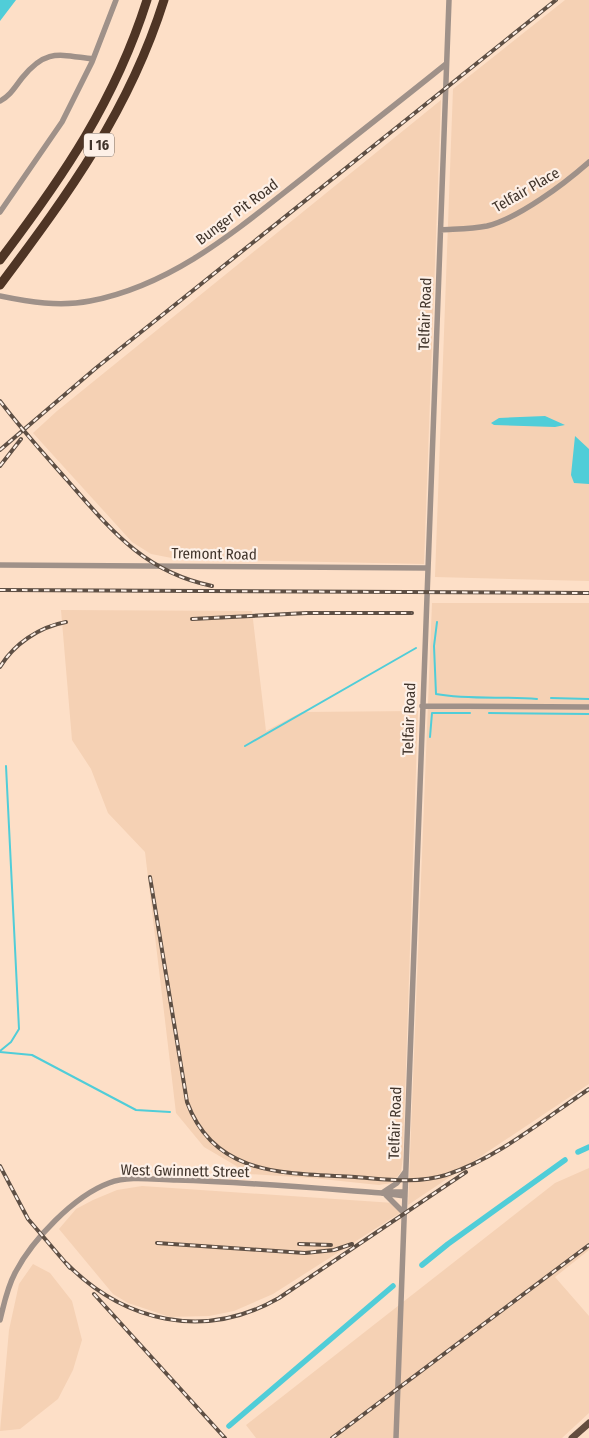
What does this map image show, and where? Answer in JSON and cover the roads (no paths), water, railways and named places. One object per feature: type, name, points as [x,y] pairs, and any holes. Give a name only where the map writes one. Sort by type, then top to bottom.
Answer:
[{"type":"highway","name":"I 16","points":[[0,260],[58,182],[99,115],[126,58],[147,0]]},
{"type":"highway","name":"I 16","points":[[0,285],[66,197],[101,143],[132,82],[164,0]]},
{"type":"main road","points":[[572,1438],[589,1423]]},
{"type":"street","points":[[0,212],[62,122],[93,58],[116,0]]},
{"type":"street","name":"Telfair Road","points":[[396,1438],[449,0]]},
{"type":"street","points":[[0,101],[7,97],[29,70],[53,54],[93,58]]},
{"type":"street","name":"Bunger Pit Road","points":[[0,296],[49,303],[89,302],[121,293],[169,273],[221,242],[446,64]]},
{"type":"street","name":"Telfair Place","points":[[441,230],[472,229],[490,225],[563,184],[589,162]]},
{"type":"street","name":"Tremont Road","points":[[0,565],[427,568]]},
{"type":"street","points":[[422,706],[589,707]]},
{"type":"street","points":[[405,1213],[395,1201],[382,1193],[397,1183],[406,1170]]},
{"type":"street","name":"West Gwinnett Street","points":[[0,1320],[15,1273],[32,1248],[66,1209],[88,1193],[111,1182],[132,1179],[199,1181],[405,1194]]},
{"type":"water","points":[[0,0],[16,0],[0,21]]},
{"type":"water","points":[[545,416],[565,425],[555,427],[494,425],[491,423],[499,418]]},
{"type":"water","points":[[575,436],[589,449],[589,484],[574,483],[571,475]]},
{"type":"waterway","points":[[437,622],[434,646],[436,694],[461,697],[537,699]]},
{"type":"waterway","points":[[245,746],[416,648]]},
{"type":"waterway","points":[[551,698],[589,699]]},
{"type":"waterway","points":[[430,737],[432,713],[470,713]]},
{"type":"waterway","points":[[489,713],[589,714]]},
{"type":"waterway","points":[[0,1051],[11,1042],[19,1029],[6,766]]},
{"type":"waterway","points":[[0,1052],[32,1055],[136,1110],[170,1112]]},
{"type":"waterway","points":[[578,1152],[589,1147]]},
{"type":"waterway","points":[[422,1265],[448,1244],[565,1160]]},
{"type":"waterway","points":[[229,1426],[393,1286]]},
{"type":"railway","points":[[0,450],[96,368],[556,0]]},
{"type":"railway","points":[[0,401],[99,516],[130,546],[167,571],[212,586]]},
{"type":"railway","points":[[0,466],[21,439]]},
{"type":"railway","points":[[0,590],[589,593]]},
{"type":"railway","points":[[192,619],[307,613],[412,613]]},
{"type":"railway","points":[[0,667],[12,651],[28,638],[46,628],[66,622]]},
{"type":"railway","points":[[150,877],[187,1102],[200,1127],[216,1145],[235,1158],[280,1172],[401,1180],[435,1178],[465,1168],[484,1159],[538,1125],[589,1089]]},
{"type":"railway","points":[[0,1166],[28,1219],[70,1268]]},
{"type":"railway","points":[[66,1263],[89,1283],[113,1299],[139,1311],[166,1319],[194,1321],[222,1319],[251,1311],[279,1298],[466,1172]]},
{"type":"railway","points":[[157,1243],[305,1253],[334,1250],[352,1244]]},
{"type":"railway","points":[[299,1244],[331,1245]]},
{"type":"railway","points":[[332,1438],[589,1245]]},
{"type":"railway","points":[[94,1294],[225,1438]]}]
